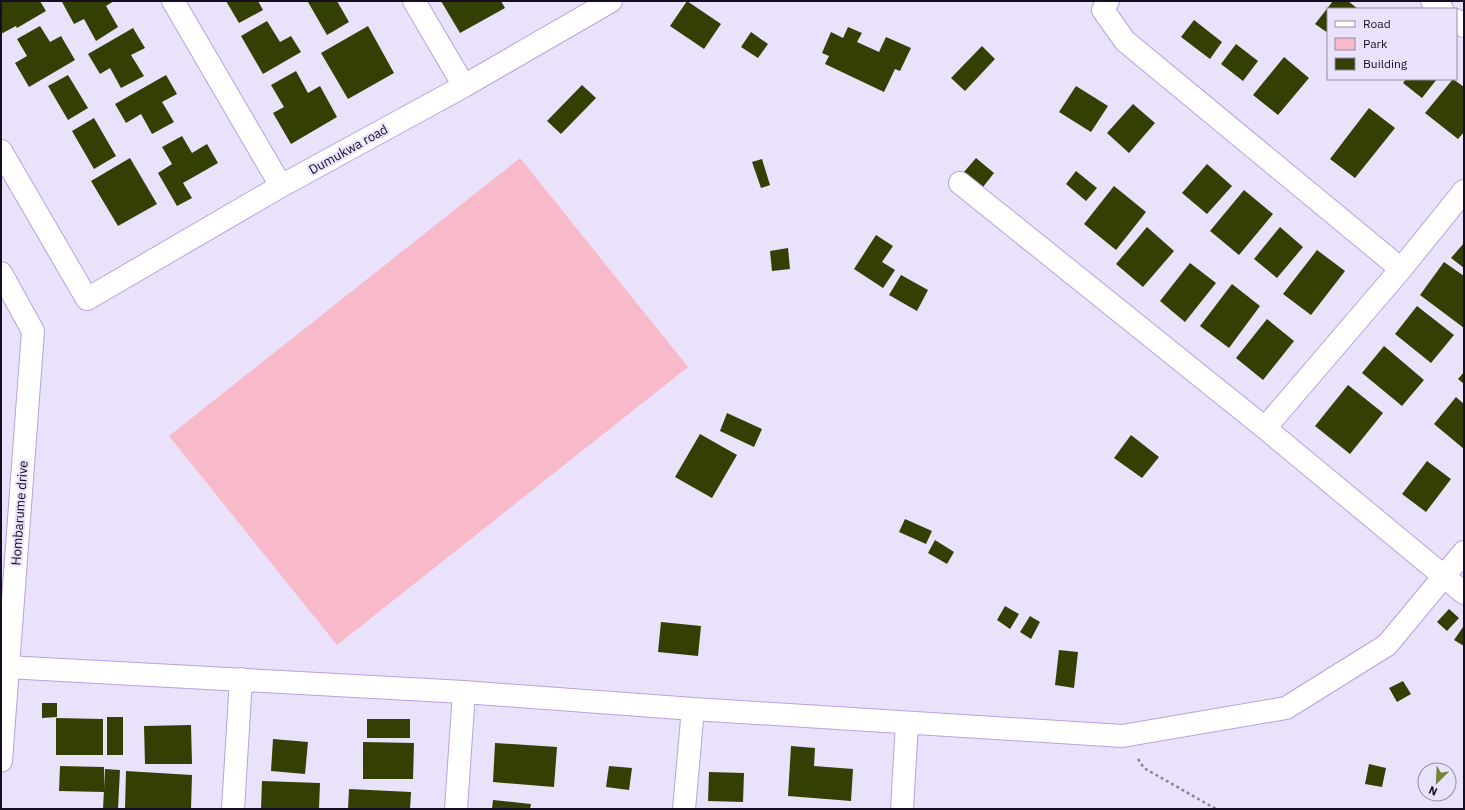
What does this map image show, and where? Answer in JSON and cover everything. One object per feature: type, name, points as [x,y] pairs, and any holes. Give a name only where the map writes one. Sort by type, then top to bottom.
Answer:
[{"type":"street","points":[[173,1],[281,186]]},
{"type":"street","points":[[414,1],[464,86]]},
{"type":"street","name":"Dumukwa road","points":[[1,151],[87,299],[281,186],[464,86],[611,1]]},
{"type":"street","points":[[1108,1],[1103,10],[1126,41],[1401,269]]},
{"type":"street","points":[[1432,1],[1441,8]]},
{"type":"street","points":[[960,183],[1265,428],[1464,593]]},
{"type":"street","points":[[1265,428],[1401,269],[1464,191]]},
{"type":"street","name":"Hombarume drive","points":[[1,273],[33,331],[1,761]]},
{"type":"street","points":[[7,667],[464,692],[693,709],[1122,736],[1286,708],[1387,645],[1445,577],[1464,552]]},
{"type":"street","points":[[233,809],[240,679]]},
{"type":"street","points":[[456,809],[464,692]]},
{"type":"street","points":[[684,809],[693,709]]},
{"type":"street","points":[[902,809],[907,723]]},
{"type":"path","points":[[1122,736],[1144,768],[1216,809]]},
{"type":"green space","points":[[520,158],[688,367],[337,645],[169,436]]},
{"type":"building","points":[[1,1],[40,1],[46,11],[17,28],[16,26],[1,34]]},
{"type":"building","points":[[114,1],[106,6],[118,27],[96,41],[84,19],[74,24],[62,2]]},
{"type":"building","points":[[226,1],[258,1],[263,10],[239,23]]},
{"type":"building","points":[[337,1],[349,22],[327,35],[308,2]]},
{"type":"building","points":[[441,1],[501,1],[505,8],[460,33]]},
{"type":"building","points":[[687,1],[721,24],[704,49],[670,26]]},
{"type":"building","points":[[1333,1],[1348,1],[1357,8],[1328,8]]},
{"type":"building","points":[[1327,9],[1327,32],[1315,24]]},
{"type":"building","points":[[1194,20],[1222,42],[1210,59],[1181,37]]},
{"type":"building","points":[[267,21],[280,42],[291,36],[301,52],[263,74],[241,36]]},
{"type":"building","points":[[40,26],[50,42],[61,36],[75,60],[29,87],[15,63],[27,56],[17,39]]},
{"type":"building","points":[[368,26],[394,73],[348,99],[321,53]]},
{"type":"building","points":[[848,27],[862,33],[857,42],[879,52],[886,37],[911,48],[900,71],[895,69],[884,92],[825,64],[829,56],[822,53],[831,32],[843,38]]},
{"type":"building","points":[[133,28],[145,48],[131,55],[144,76],[121,88],[110,68],[100,74],[88,54]]},
{"type":"building","points":[[751,32],[768,44],[758,58],[741,47]]},
{"type":"building","points":[[1236,44],[1258,61],[1243,81],[1221,64]]},
{"type":"building","points":[[982,46],[995,59],[965,91],[951,78]]},
{"type":"building","points":[[1284,57],[1309,78],[1278,115],[1253,95]]},
{"type":"building","points":[[296,71],[308,93],[320,86],[337,117],[291,144],[273,113],[284,107],[271,85]]},
{"type":"building","points":[[68,75],[88,108],[68,120],[48,86]]},
{"type":"building","points":[[166,75],[177,94],[162,102],[174,122],[152,134],[141,114],[126,123],[115,104]]},
{"type":"building","points":[[1405,80],[1436,80],[1422,98],[1403,83]]},
{"type":"building","points":[[1452,80],[1464,87],[1464,132],[1458,139],[1425,113]]},
{"type":"building","points":[[582,85],[596,98],[561,134],[547,121]]},
{"type":"building","points":[[1076,86],[1108,106],[1091,132],[1059,112]]},
{"type":"building","points":[[1133,104],[1155,123],[1129,153],[1107,133]]},
{"type":"building","points":[[1369,108],[1395,128],[1355,178],[1330,159]]},
{"type":"building","points":[[94,118],[116,156],[94,169],[72,131]]},
{"type":"building","points":[[182,136],[192,153],[207,144],[218,163],[183,183],[192,198],[177,206],[158,173],[172,164],[162,147]]},
{"type":"building","points":[[130,158],[157,204],[118,226],[91,181]]},
{"type":"building","points":[[976,158],[994,173],[983,187],[964,172]]},
{"type":"building","points":[[762,159],[770,185],[761,188],[752,162]]},
{"type":"building","points":[[1207,164],[1232,186],[1207,214],[1182,193]]},
{"type":"building","points":[[1076,171],[1097,188],[1086,201],[1066,184]]},
{"type":"building","points":[[1114,186],[1146,212],[1116,250],[1084,224]]},
{"type":"building","points":[[1244,190],[1273,214],[1239,255],[1210,231]]},
{"type":"building","points":[[1147,227],[1174,251],[1143,287],[1116,264]]},
{"type":"building","points":[[1280,227],[1303,247],[1277,278],[1254,259]]},
{"type":"building","points":[[876,235],[893,246],[882,262],[895,270],[883,288],[854,269]]},
{"type":"building","points":[[1464,243],[1464,268],[1451,258]]},
{"type":"building","points":[[788,248],[790,269],[772,271],[770,251]]},
{"type":"building","points":[[1317,250],[1345,271],[1311,315],[1283,294]]},
{"type":"building","points":[[1444,262],[1464,276],[1464,328],[1420,295]]},
{"type":"building","points":[[1190,263],[1216,283],[1185,322],[1160,301]]},
{"type":"building","points":[[901,275],[928,290],[917,311],[889,295]]},
{"type":"building","points":[[1232,284],[1260,306],[1229,348],[1200,326]]},
{"type":"building","points":[[1417,306],[1454,335],[1431,363],[1395,334]]},
{"type":"building","points":[[1267,319],[1294,341],[1263,380],[1236,358]]},
{"type":"building","points":[[1384,346],[1424,380],[1402,406],[1362,373]]},
{"type":"building","points":[[1464,372],[1464,384],[1458,379]]},
{"type":"building","points":[[1348,385],[1383,413],[1350,454],[1315,426]]},
{"type":"building","points":[[1456,397],[1464,404],[1464,449],[1434,424]]},
{"type":"building","points":[[727,413],[762,429],[754,447],[720,431]]},
{"type":"building","points":[[700,434],[737,455],[712,498],[675,477]]},
{"type":"building","points":[[1131,435],[1159,457],[1142,478],[1114,458]]},
{"type":"building","points":[[1427,461],[1451,479],[1426,512],[1402,494]]},
{"type":"building","points":[[905,519],[932,531],[926,544],[899,532]]},
{"type":"building","points":[[935,540],[954,552],[947,564],[928,553]]},
{"type":"building","points":[[1005,606],[1019,614],[1010,629],[997,620]]},
{"type":"building","points":[[1449,609],[1459,618],[1447,631],[1437,622]]},
{"type":"building","points":[[1030,616],[1040,622],[1031,639],[1020,632]]},
{"type":"building","points":[[661,622],[701,626],[698,656],[658,652]]},
{"type":"building","points":[[1463,627],[1464,628],[1464,646],[1454,640]]},
{"type":"building","points":[[1059,650],[1078,652],[1074,688],[1055,685]]},
{"type":"building","points":[[1403,681],[1411,694],[1397,702],[1389,688]]},
{"type":"building","points":[[42,703],[57,703],[57,717],[42,718]]},
{"type":"building","points":[[107,717],[123,717],[123,755],[107,755]]},
{"type":"building","points":[[56,718],[103,719],[103,755],[56,755]]},
{"type":"building","points":[[367,719],[410,719],[410,738],[367,738]]},
{"type":"building","points":[[191,725],[192,764],[145,764],[144,726]]},
{"type":"building","points":[[273,739],[308,742],[305,774],[271,771]]},
{"type":"building","points":[[363,742],[414,743],[413,779],[363,779]]},
{"type":"building","points":[[495,743],[557,747],[554,787],[493,782]]},
{"type":"building","points":[[791,746],[815,748],[814,766],[853,769],[851,801],[788,796]]},
{"type":"building","points":[[1369,764],[1386,768],[1382,787],[1365,784]]},
{"type":"building","points":[[60,766],[104,767],[104,792],[59,791]]},
{"type":"building","points":[[609,766],[632,768],[629,790],[606,787]]},
{"type":"building","points":[[105,769],[120,770],[118,809],[103,809]]},
{"type":"building","points":[[126,771],[192,775],[191,809],[125,809]]},
{"type":"building","points":[[709,772],[744,773],[743,802],[708,801]]},
{"type":"building","points":[[262,781],[320,783],[319,809],[261,809]]},
{"type":"building","points":[[349,789],[411,792],[410,809],[348,809]]},
{"type":"building","points":[[493,800],[531,804],[530,809],[492,809]]}]
